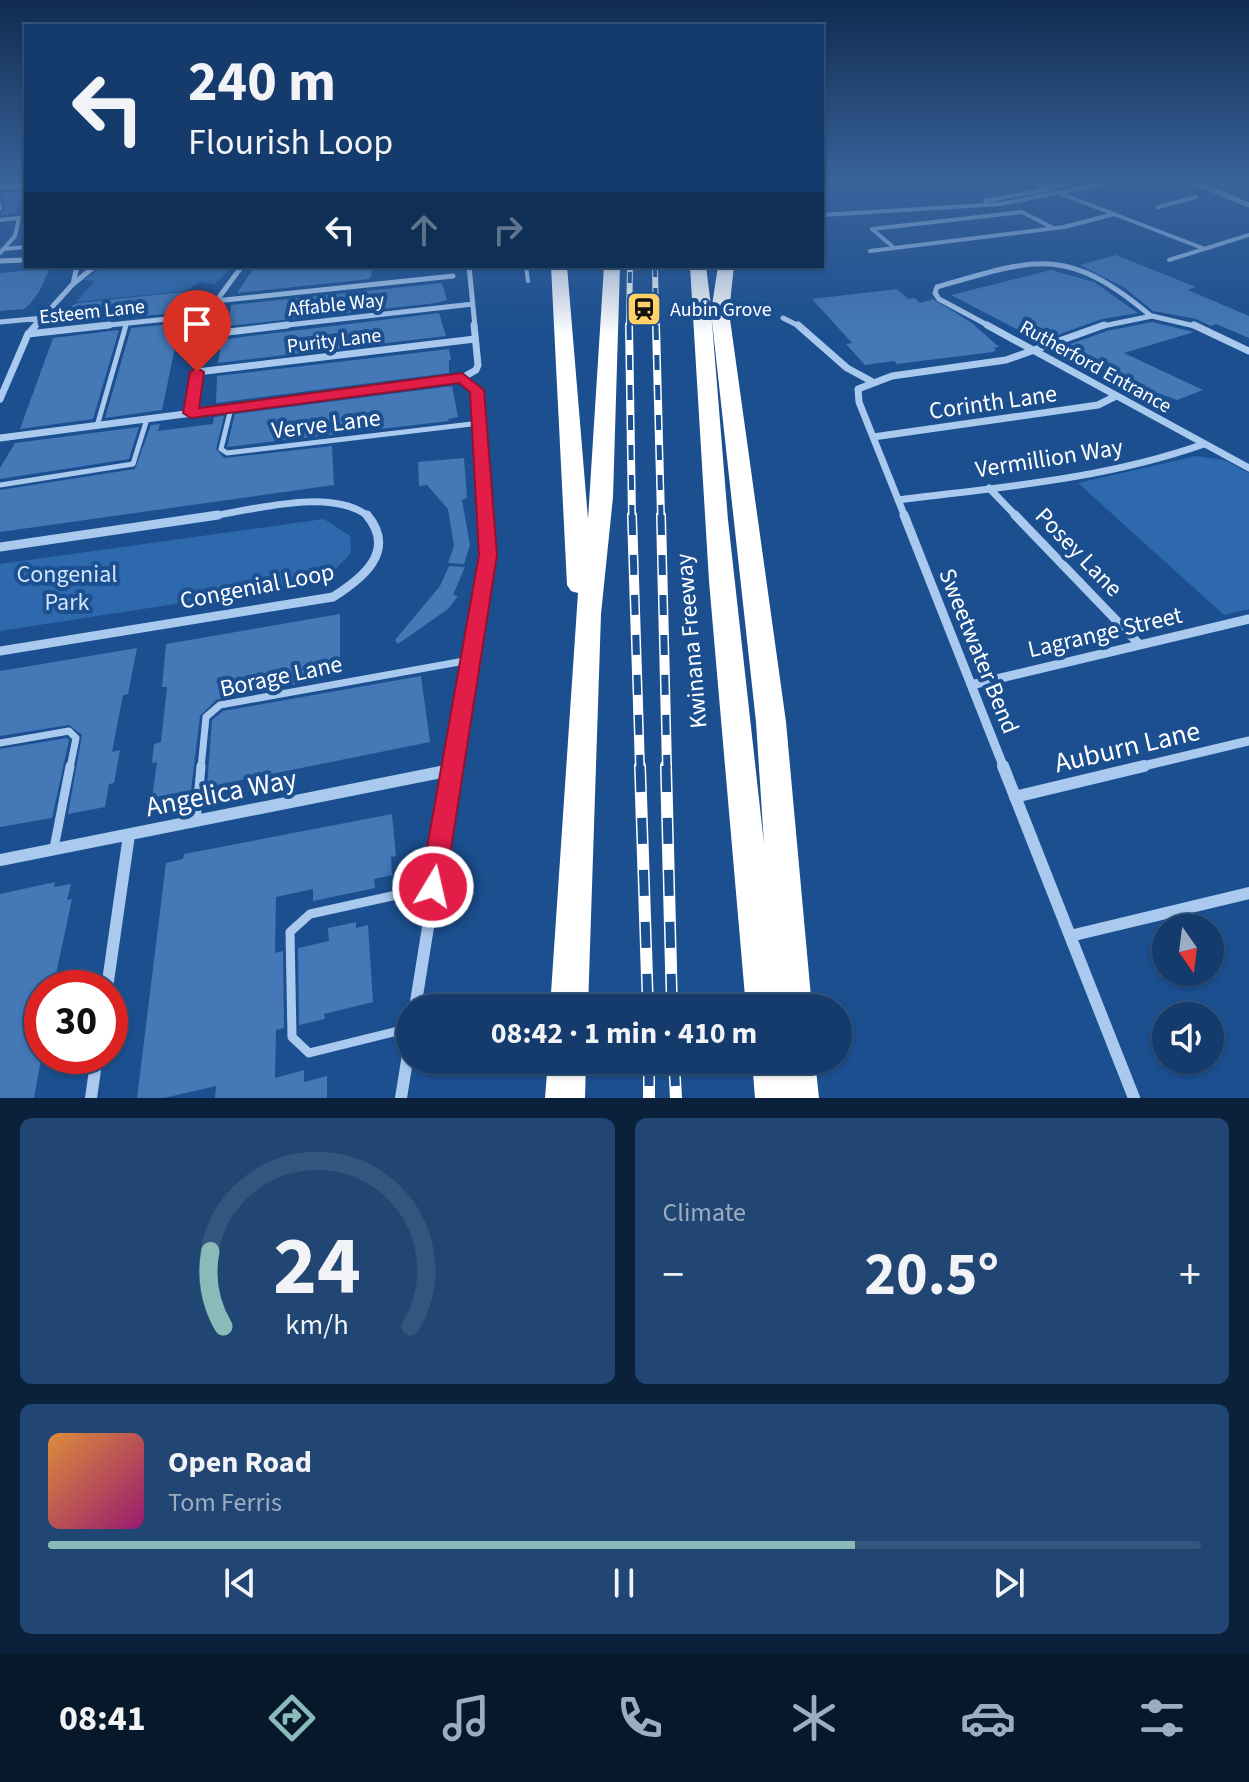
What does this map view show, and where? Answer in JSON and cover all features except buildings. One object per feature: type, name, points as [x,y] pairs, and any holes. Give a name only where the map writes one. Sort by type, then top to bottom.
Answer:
[{"type":"highway","points":[[559,268],[569,363],[569,415],[580,590],[588,614]]},
{"type":"highway","points":[[570,994],[588,614],[602,497],[612,268]]},
{"type":"highway","name":"Kwinana Freeway","points":[[698,268],[706,323],[711,458],[729,669],[764,994]]},
{"type":"highway","points":[[726,268],[720,312],[771,722],[792,994]]},
{"type":"highway","points":[[565,1098],[566,1074]]},
{"type":"highway","points":[[772,1074],[775,1098]]},
{"type":"highway","points":[[797,1074],[799,1098]]},
{"type":"street","points":[[1,257],[24,260]]},
{"type":"street","name":"Rutherford Entrance","points":[[1151,316],[1126,292],[1061,263],[1019,264],[937,287],[935,293],[939,299],[1249,468]]},
{"type":"street","points":[[72,285],[76,268]]},
{"type":"street","points":[[0,399],[28,334],[72,285],[93,268]]},
{"type":"street","points":[[191,413],[206,315],[240,268]]},
{"type":"street","points":[[0,438],[462,378],[476,370],[478,365],[469,268]]},
{"type":"street","points":[[215,301],[453,276]]},
{"type":"street","name":"Affable Way","points":[[203,335],[473,304]]},
{"type":"street","name":"Esteem Lane","points":[[28,334],[206,315]]},
{"type":"street","points":[[783,318],[807,329],[845,369],[871,381],[977,366],[1036,351],[1126,320],[1151,316],[1186,323],[1249,351]]},
{"type":"street","points":[[0,322],[44,318]]},
{"type":"street","name":"Purity Lane","points":[[197,372],[475,339]]},
{"type":"street","points":[[417,994],[488,555],[477,390],[462,378]]},
{"type":"street","name":"Sweetwater Bend","points":[[871,381],[858,389],[859,402],[1134,1098]]},
{"type":"street","name":"Corinth Lane","points":[[873,437],[1098,405],[1116,396]]},
{"type":"street","name":"Vermillion Way","points":[[898,500],[1164,459],[1204,444]]},
{"type":"street","name":"Posey Lane","points":[[989,488],[1140,645]]},
{"type":"street","name":"Congenial Loop","points":[[0,547],[325,500],[349,503],[364,512],[377,527],[380,542],[376,559],[363,577],[333,597],[0,651]]},
{"type":"street","name":"Lagrange Street","points":[[971,685],[1247,621]]},
{"type":"street","name":"Auburn Lane","points":[[1015,797],[1249,741]]},
{"type":"street","name":"Angelica Way","points":[[0,860],[451,770]]},
{"type":"street","points":[[110,970],[129,835]]},
{"type":"street","points":[[1070,936],[1249,893]]},
{"type":"street","points":[[91,1098],[94,1074]]},
{"type":"street","points":[[401,1098],[405,1074]]},
{"type":"lane","points":[[1,257],[15,233]]},
{"type":"lane","points":[[877,233],[892,246]]},
{"type":"lane","points":[[870,251],[1006,233]]},
{"type":"lane","points":[[1164,233],[1205,249]]},
{"type":"lane","points":[[1169,260],[1249,235]]},
{"type":"lane","points":[[1,257],[24,248]]},
{"type":"lane","points":[[526,268],[528,281]]},
{"type":"lane","points":[[97,426],[126,324]]},
{"type":"lane","name":"Verve Lane","points":[[231,408],[221,449],[227,453],[480,423]]},
{"type":"lane","points":[[0,485],[117,469],[133,464],[147,419]]},
{"type":"lane","name":"Borage Lane","points":[[196,822],[206,717],[220,705],[470,660]]},
{"type":"lane","points":[[0,743],[69,731],[76,738],[54,850]]},
{"type":"lane","points":[[396,1031],[309,1053],[292,1037],[290,932],[310,914],[433,887]]},
{"type":"green space","points":[[101,268],[231,268],[215,284],[200,282],[186,291],[76,302],[94,281],[84,280]]},
{"type":"green space","points":[[1196,456],[1224,460],[1249,473],[1249,609],[1224,615],[1078,483]]},
{"type":"green space","name":"Congenial Park","points":[[324,519],[350,536],[351,553],[324,581],[0,631],[0,564]]},
{"type":"railway","points":[[629,326],[630,268]]},
{"type":"railway","points":[[655,268],[656,327]]},
{"type":"railway","points":[[656,325],[661,517]]},
{"type":"railway","points":[[629,326],[632,517]]},
{"type":"railway","points":[[632,515],[640,768]]},
{"type":"railway","points":[[661,515],[667,768]]},
{"type":"railway","points":[[640,766],[648,994]]},
{"type":"railway","points":[[666,766],[672,994]]},
{"type":"railway","points":[[649,1074],[649,1098]]},
{"type":"railway","points":[[675,1074],[676,1098]]},
{"type":"place","name":"Aubin Grove","points":[[644,309]]},
{"type":"route","points":[[197,372],[191,413],[462,378],[477,390],[489,532],[488,555],[433,887]]}]
